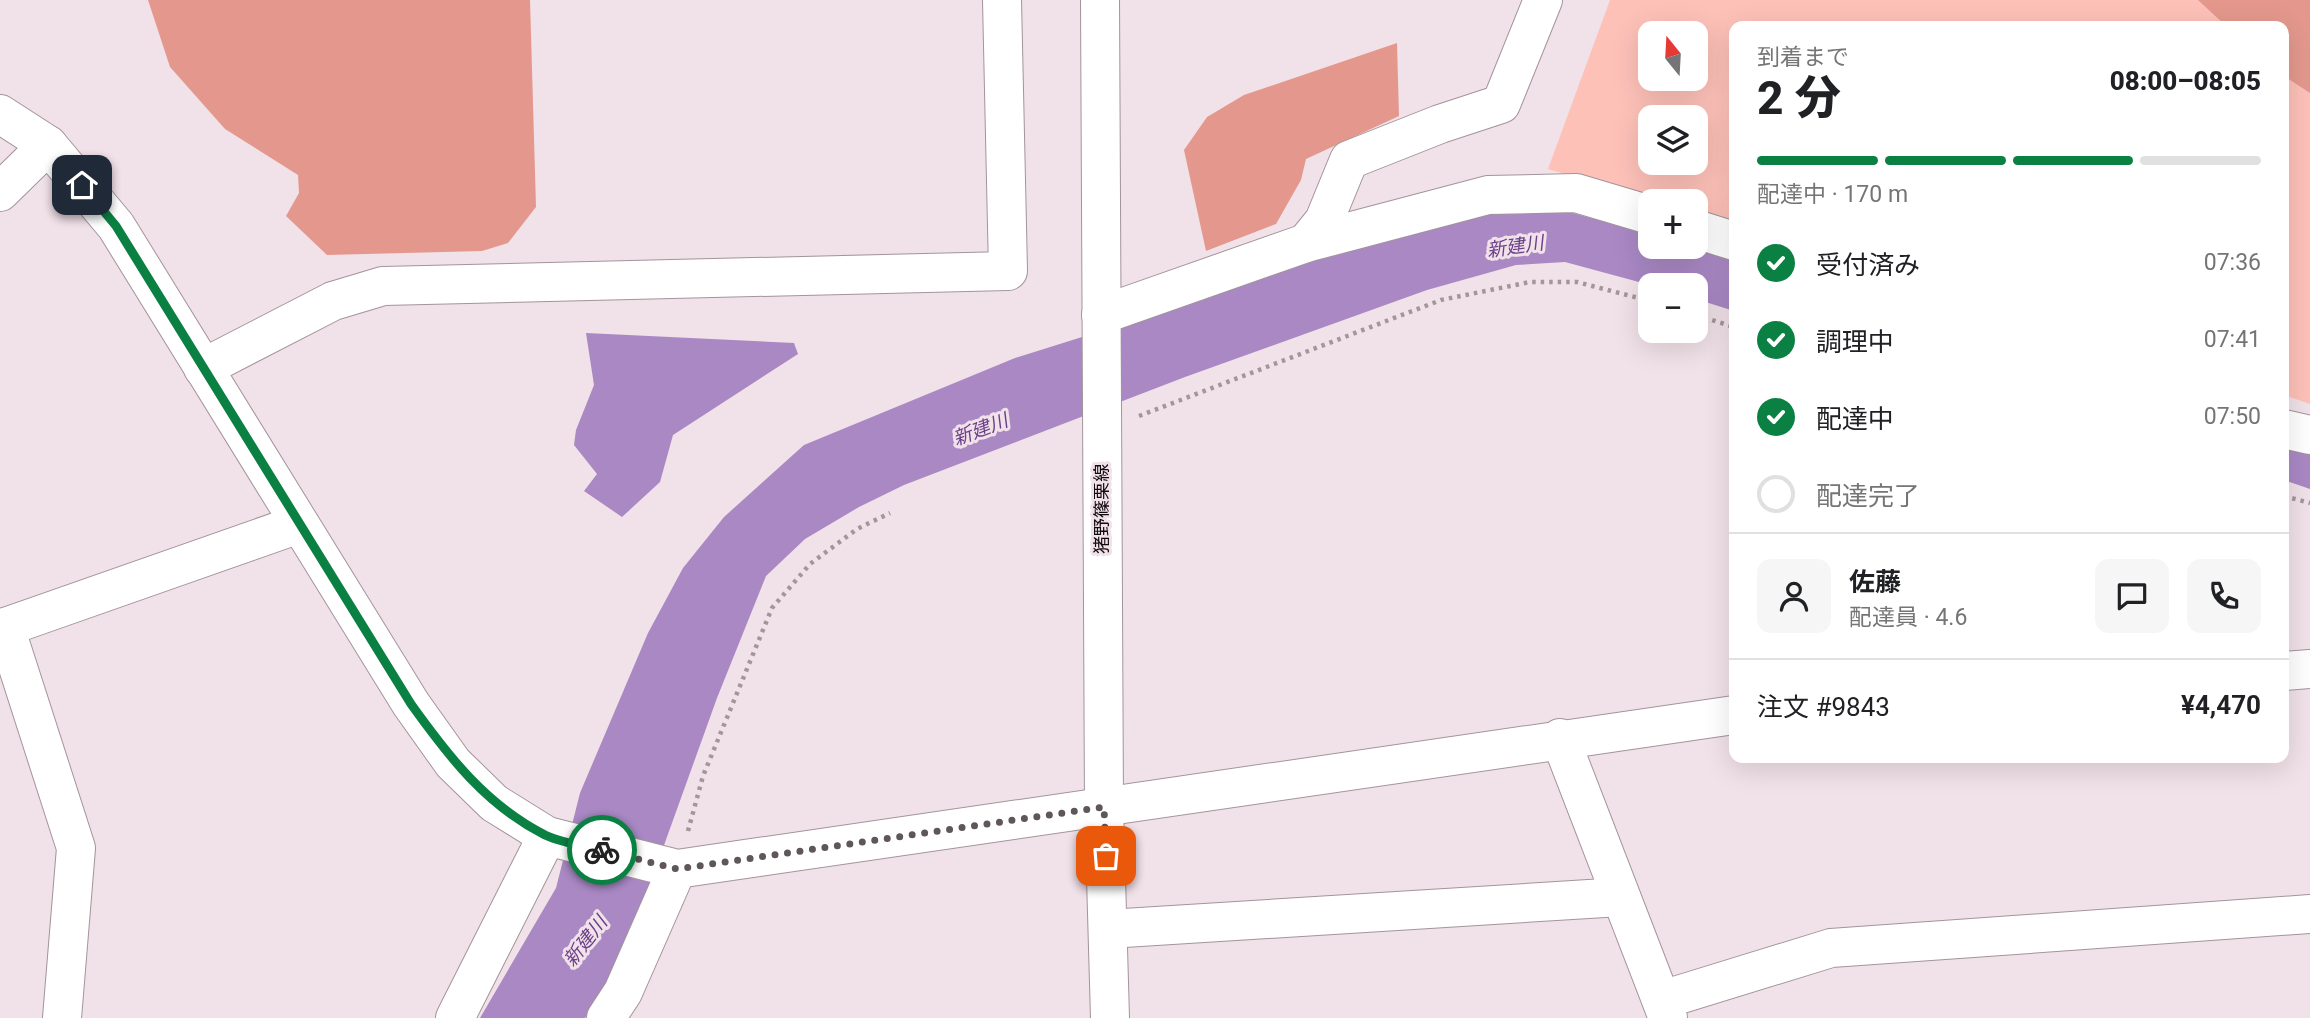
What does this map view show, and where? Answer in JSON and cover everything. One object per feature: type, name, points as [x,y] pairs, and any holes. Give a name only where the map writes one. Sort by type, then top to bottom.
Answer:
[{"type":"street","points":[[203,368],[333,301],[383,286],[1007,271],[1002,0]]},
{"type":"street","name":"猪野篠栗線","points":[[1100,0],[1104,807],[1110,1018]]},
{"type":"street","points":[[1307,243],[1324,221],[1349,160],[1440,124],[1501,104],[1543,0]]},
{"type":"street","points":[[0,114],[48,145],[116,226],[411,704],[453,763],[494,803],[547,836],[677,869],[1560,738],[1729,716]]},
{"type":"street","points":[[0,192],[48,145]]},
{"type":"street","points":[[1101,315],[1307,243],[1488,195],[1576,193],[1638,211]]},
{"type":"street","points":[[1708,233],[1729,239]]},
{"type":"street","points":[[2289,430],[2310,435]]},
{"type":"street","points":[[62,1018],[76,848],[3,628],[299,524]]},
{"type":"street","points":[[2289,671],[2310,669]]},
{"type":"street","points":[[1560,738],[1665,1009],[1831,948],[2310,914]]},
{"type":"street","points":[[455,1018],[547,836]]},
{"type":"street","points":[[606,1018],[623,992],[677,869]]},
{"type":"street","points":[[1108,929],[1621,897]]},
{"type":"path","points":[[1102,430],[1440,300],[1530,282],[1577,282],[1638,298]]},
{"type":"path","points":[[1708,319],[1729,325]]},
{"type":"path","points":[[2289,497],[2310,503]]},
{"type":"path","points":[[677,869],[703,776],[772,608],[810,564],[857,529],[890,513]]},
{"type":"shaded area","points":[[148,0],[530,0],[536,207],[508,243],[482,251],[327,255],[286,216],[299,193],[298,175],[225,129],[170,67]]},
{"type":"shaded area","points":[[1610,0],[2201,0],[2237,21],[1729,21],[1729,223],[1708,217],[1708,189],[1638,189],[1638,196],[1548,169]]},
{"type":"shaded area","points":[[2198,0],[2310,0],[2310,93],[2289,79],[2289,21],[2221,21]]},
{"type":"shaded area","points":[[1397,43],[1399,116],[1306,159],[1301,180],[1276,224],[1206,251],[1184,150],[1207,117],[1244,95]]},
{"type":"shaded area","points":[[2289,52],[2310,65],[2310,404],[2289,397]]},
{"type":"water","name":"新建川","points":[[1543,205],[1638,231],[1638,259],[1708,259],[1708,250],[1729,256],[1729,309],[1708,303],[1708,273],[1638,273],[1638,282],[1565,262],[1516,265],[1427,290],[1185,377],[904,485],[859,507],[805,539],[766,576],[717,698],[627,948],[585,1018],[480,1018],[556,888],[580,793],[648,633],[683,568],[724,517],[804,445],[1015,358],[1133,321],[1283,264],[1447,218]]},
{"type":"water","points":[[586,333],[794,343],[798,354],[673,435],[660,482],[622,517],[584,491],[597,474],[574,445],[576,430],[594,385]]},
{"type":"water","points":[[2289,446],[2310,449],[2310,489],[2289,482]]},
{"type":"way so far","points":[[602,850],[677,869],[1104,807],[1106,856]]},
{"type":"route","points":[[82,185],[116,226],[411,704],[453,763],[494,803],[547,836],[602,850]]}]
